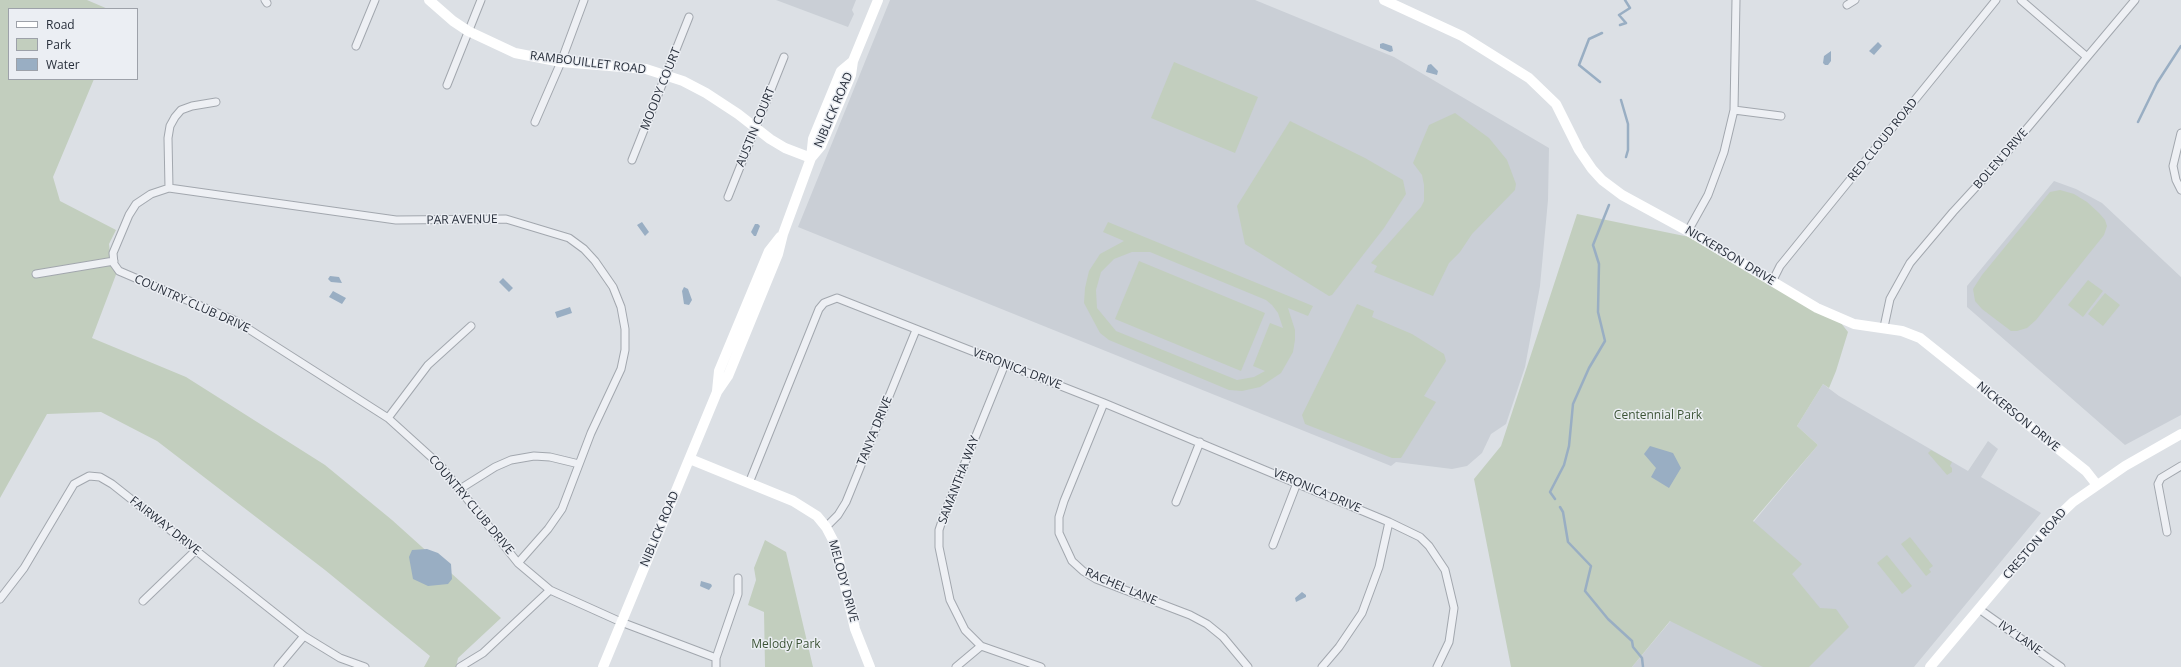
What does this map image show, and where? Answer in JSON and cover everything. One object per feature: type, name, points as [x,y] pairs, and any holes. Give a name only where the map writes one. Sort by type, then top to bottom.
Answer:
[{"type":"street","points":[[356,46],[375,0]]},
{"type":"street","name":"RAMBOUILLET ROAD","points":[[429,0],[452,21],[468,31],[515,52],[561,62],[646,69],[667,75],[706,93],[785,148],[811,158]]},
{"type":"street","points":[[446,85],[481,0]]},
{"type":"street","points":[[535,122],[561,62],[584,0]]},
{"type":"street","name":"NIBLICK ROAD","points":[[603,667],[717,392],[728,376],[778,254],[782,234],[811,158],[821,146],[851,75],[853,61],[878,0]]},
{"type":"street","name":"NICKERSON DRIVE","points":[[1384,0],[1462,36],[1530,78],[1556,104],[1579,150],[1602,180],[1622,195],[1688,231],[1772,282],[1840,319],[1854,324],[1884,327],[1902,331],[1920,338],[2086,471],[2097,485]]},
{"type":"street","points":[[1688,231],[1711,188],[1724,152],[1734,110],[1736,0]]},
{"type":"street","points":[[1847,5],[1855,0]]},
{"type":"street","name":"RED CLOUD ROAD","points":[[1772,282],[1780,266],[1996,0]]},
{"type":"street","points":[[2021,0],[2088,57]]},
{"type":"street","name":"BOLEN DRIVE","points":[[1884,327],[1890,298],[1910,263],[1953,212],[1998,163],[2136,0]]},
{"type":"street","name":"MOODY COURT","points":[[632,160],[689,17]]},
{"type":"street","name":"AUSTIN COURT","points":[[728,197],[784,57]]},
{"type":"street","points":[[169,188],[168,138],[170,126],[181,110],[192,106],[216,102]]},
{"type":"street","points":[[1734,110],[1781,116]]},
{"type":"street","points":[[2181,133],[2173,166],[2176,180],[2181,190]]},
{"type":"street","name":"PAR AVENUE","points":[[114,261],[113,253],[129,215],[142,198],[169,188],[396,220],[506,219],[569,238],[595,261],[613,287],[621,307],[625,329],[625,350],[621,369],[591,433],[562,509],[548,529],[518,563]]},
{"type":"street","points":[[36,274],[114,261]]},
{"type":"street","name":"COUNTRY CLUB DRIVE","points":[[114,261],[118,271],[236,321],[388,418],[441,466],[518,563],[550,590],[621,622],[716,658]]},
{"type":"street","name":"VERONICA DRIVE","points":[[749,483],[819,309],[824,303],[837,298],[1200,442],[1389,522],[1420,537],[1440,561],[1448,577],[1454,608],[1453,625],[1449,642],[1437,667]]},
{"type":"street","points":[[388,418],[428,365],[471,326]]},
{"type":"street","name":"TANYA DRIVE","points":[[826,527],[838,515],[846,502],[916,330]]},
{"type":"street","name":"SAMANTHA WAY","points":[[1005,364],[939,530],[939,547],[950,600],[964,630],[981,646],[1041,667]]},
{"type":"street","name":"RACHEL LANE","points":[[1104,403],[1064,500],[1059,517],[1060,533],[1072,561],[1083,571],[1096,579],[1190,615],[1207,624],[1239,653],[1248,667]]},
{"type":"street","name":"CRESTON ROAD","points":[[1930,667],[2051,523],[2073,502],[2125,466],[2181,434]]},
{"type":"street","points":[[1176,502],[1200,442]]},
{"type":"street","points":[[460,489],[495,467],[511,460],[534,456],[550,457],[579,464]]},
{"type":"street","name":"MELODY DRIVE","points":[[690,459],[793,501],[817,516],[826,527],[835,544],[855,629],[870,667]]},
{"type":"street","points":[[2167,532],[2158,484],[2161,478],[2181,466]]},
{"type":"street","name":"FAIRWAY DRIVE","points":[[0,599],[24,568],[74,484],[89,476],[100,477],[304,636],[340,658],[365,667]]},
{"type":"street","points":[[1273,545],[1297,483]]},
{"type":"street","points":[[1322,667],[1339,647],[1362,613],[1379,567],[1389,522]]},
{"type":"street","points":[[143,601],[195,551]]},
{"type":"street","points":[[716,667],[716,658],[735,607],[738,594],[738,578]]},
{"type":"street","points":[[460,667],[483,653],[550,590]]},
{"type":"street","name":"IVY LANE","points":[[1979,609],[2061,667]]},
{"type":"street","points":[[278,667],[304,636]]},
{"type":"street","points":[[956,667],[973,650],[981,646]]},
{"type":"shaded area","points":[[776,0],[856,0],[852,10],[854,14],[848,27]]},
{"type":"shaded area","points":[[890,0],[1255,0],[1394,57],[1549,148],[1548,200],[1540,286],[1525,367],[1506,424],[1491,434],[1482,453],[1467,466],[1452,469],[1396,462],[1391,466],[798,227]]},
{"type":"shaded area","points":[[2054,181],[2076,189],[2102,203],[2181,277],[2181,415],[2125,445],[1967,307],[1967,286]]},
{"type":"shaded area","points":[[1823,384],[1839,396],[1968,471],[1988,441],[1998,449],[1981,477],[2041,513],[1914,667],[1632,667],[1818,445],[1797,426]]},
{"type":"green space","points":[[0,0],[87,0],[106,8],[8,8],[8,80],[94,80],[53,177],[60,201],[116,230],[109,244],[111,262],[117,272],[92,338],[186,377],[325,465],[392,520],[501,618],[458,658],[456,667],[424,667],[430,656],[325,570],[157,441],[101,412],[47,414],[0,498]]},
{"type":"green space","points":[[1174,62],[1258,97],[1235,153],[1151,118]]},
{"type":"green space","points":[[1455,113],[1489,138],[1507,160],[1516,184],[1515,190],[1472,234],[1460,252],[1449,263],[1433,296],[1374,272],[1377,266],[1371,263],[1421,207],[1424,201],[1424,185],[1422,175],[1413,163],[1429,125]]},
{"type":"green space","points":[[1290,121],[1365,158],[1403,180],[1406,194],[1384,228],[1332,295],[1329,296],[1245,244],[1237,206]]},
{"type":"green space","points":[[2060,190],[2074,194],[2087,202],[2099,213],[2105,220],[2107,226],[2104,235],[2036,320],[2027,328],[2011,331],[1982,309],[1975,301],[1973,289],[1982,275],[2050,192]]},
{"type":"green space","name":"Centennial Park","points":[[1577,214],[1704,240],[1837,318],[1848,332],[1829,388],[1823,384],[1797,426],[1818,445],[1753,521],[1802,564],[1792,574],[1820,608],[1836,609],[1849,627],[1809,667],[1763,667],[1670,621],[1632,667],[1511,667],[1474,479],[1501,446]]},
{"type":"green space","points":[[1108,222],[1313,306],[1308,316],[1288,308],[1295,330],[1295,340],[1293,352],[1281,373],[1260,387],[1242,391],[1229,390],[1109,340],[1100,333],[1084,303],[1085,288],[1089,271],[1100,254],[1124,241],[1103,232]],"holes":[[[1132,252],[1150,252],[1266,300],[1272,305],[1278,313],[1283,328],[1270,323],[1253,366],[1265,371],[1254,377],[1237,380],[1116,331],[1097,308],[1096,290],[1101,272],[1114,259]]]},
{"type":"green space","points":[[1139,261],[1265,313],[1241,371],[1115,319]]},
{"type":"green space","points":[[2088,280],[2103,291],[2083,317],[2068,305]]},
{"type":"green space","points":[[2105,293],[2120,305],[2103,326],[2088,314]]},
{"type":"green space","points":[[1357,304],[1374,311],[1372,317],[1412,334],[1444,354],[1446,361],[1424,396],[1436,402],[1401,458],[1392,458],[1305,424],[1302,415]]},
{"type":"green space","points":[[1931,450],[1952,462],[1950,466],[1952,468],[1952,472],[1947,475],[1928,453]]},
{"type":"green space","points":[[1910,537],[1933,566],[1929,569],[1931,572],[1926,576],[1901,544]]},
{"type":"green space","name":"Melody Park","points":[[765,540],[786,552],[813,667],[765,667],[764,612],[748,605],[756,580],[754,568]]},
{"type":"green space","points":[[1887,555],[1912,586],[1902,594],[1877,563]]},
{"type":"water","points":[[1878,42],[1882,46],[1874,55],[1869,51]]},
{"type":"water","points":[[1383,43],[1392,46],[1393,51],[1390,52],[1380,48],[1380,44]]},
{"type":"water","points":[[1831,51],[1831,61],[1828,65],[1825,65],[1823,63],[1824,56]]},
{"type":"water","points":[[1431,64],[1438,71],[1437,75],[1426,72],[1428,65]]},
{"type":"water","points":[[642,222],[649,232],[645,236],[637,225]]},
{"type":"water","points":[[755,224],[760,226],[756,236],[754,236],[751,232]]},
{"type":"water","points":[[330,276],[339,277],[342,283],[331,282],[328,279]]},
{"type":"water","points":[[503,278],[513,288],[509,292],[499,282]]},
{"type":"water","points":[[684,287],[688,289],[692,300],[689,305],[684,304],[682,291]]},
{"type":"water","points":[[333,291],[346,298],[342,304],[329,297]]},
{"type":"water","points":[[570,307],[572,313],[557,318],[555,312]]},
{"type":"water","points":[[1650,446],[1673,453],[1681,468],[1669,488],[1651,477],[1656,468],[1644,454]]},
{"type":"water","points":[[427,549],[438,553],[451,564],[452,579],[448,584],[428,586],[413,579],[409,557],[412,550]]},
{"type":"water","points":[[701,581],[711,584],[712,586],[709,590],[702,587],[700,586]]},
{"type":"water","points":[[1302,592],[1306,595],[1306,597],[1296,602],[1295,598]]},
{"type":"waterway","points":[[1620,25],[1626,23],[1619,15],[1630,8],[1625,0]]},
{"type":"waterway","points":[[1600,82],[1579,65],[1589,39],[1602,33]]},
{"type":"waterway","points":[[2138,122],[2157,83],[2181,46]]},
{"type":"waterway","points":[[1621,100],[1628,124],[1628,150],[1626,157]]},
{"type":"waterway","points":[[1555,499],[1550,492],[1564,465],[1569,446],[1573,404],[1589,368],[1605,341],[1598,312],[1599,264],[1593,245],[1609,205]]},
{"type":"waterway","points":[[1560,507],[1563,512],[1568,542],[1591,566],[1585,591],[1608,619],[1632,641],[1633,647],[1642,658],[1643,667]]}]
